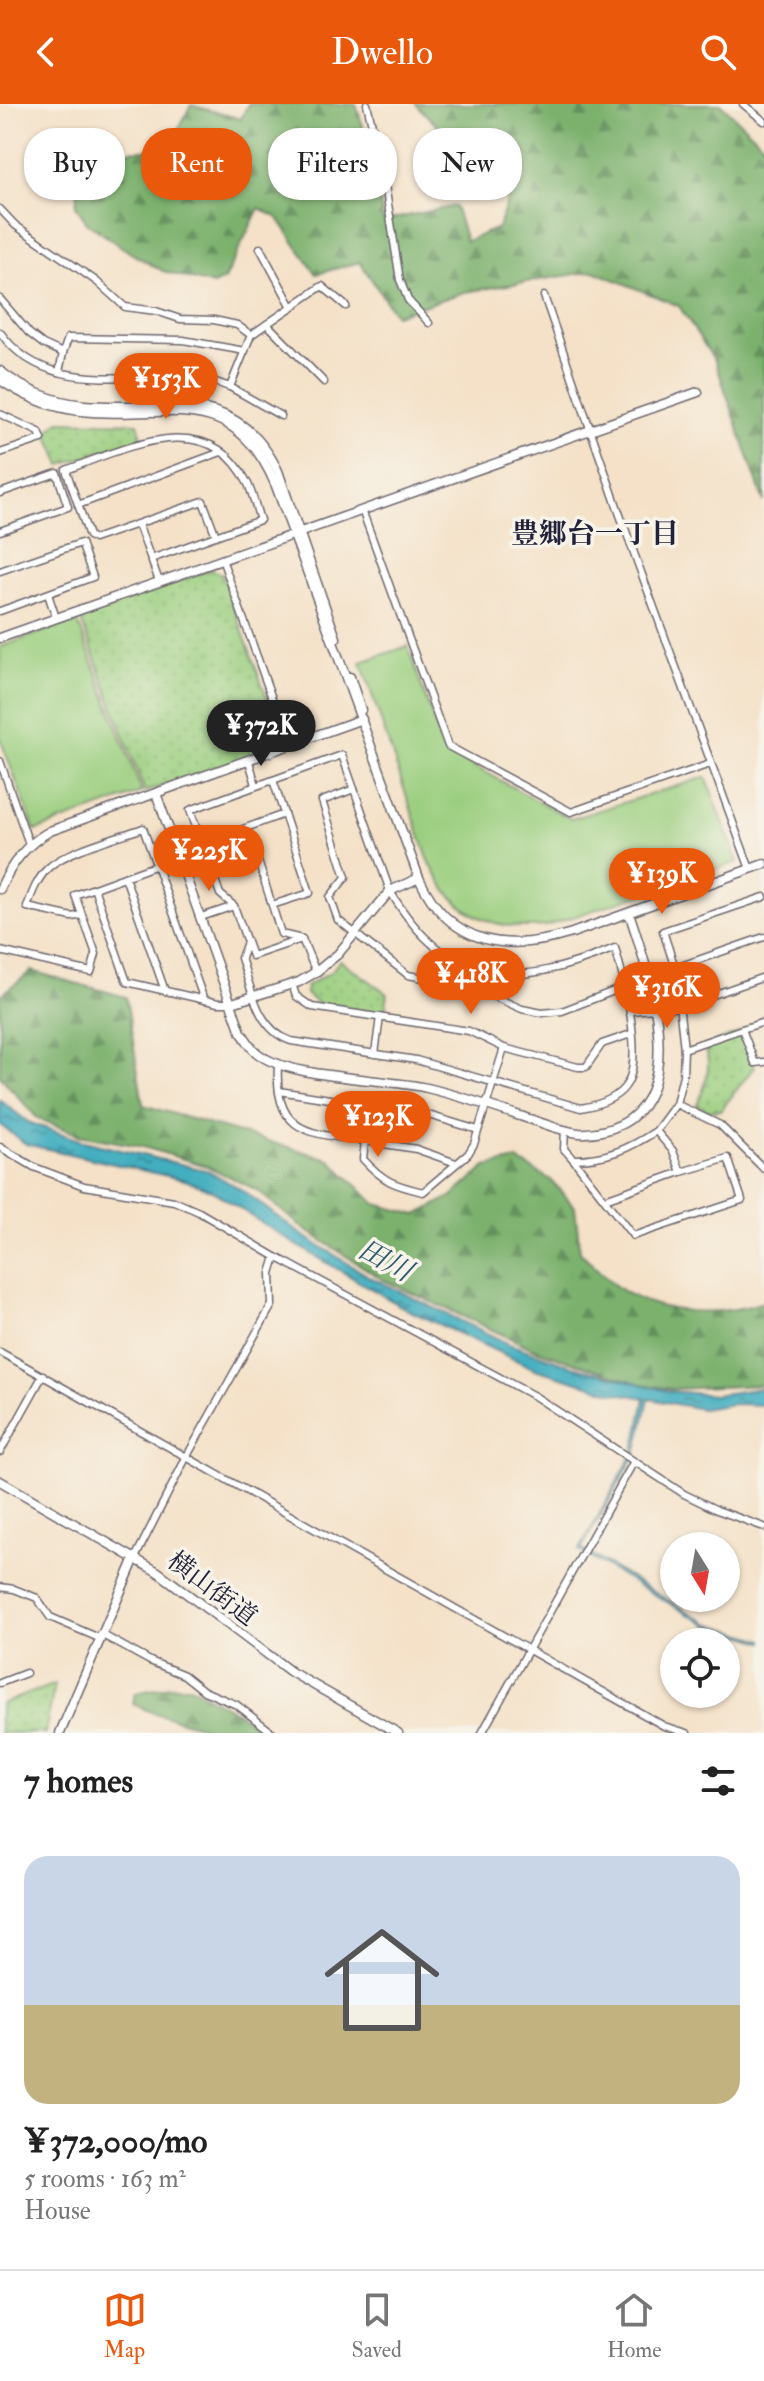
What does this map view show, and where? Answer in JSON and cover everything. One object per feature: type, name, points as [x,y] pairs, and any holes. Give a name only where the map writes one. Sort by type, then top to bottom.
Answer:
[{"type":"street","points":[[367,104],[383,172],[400,280],[408,300],[429,323]]},
{"type":"street","points":[[743,104],[764,121]]},
{"type":"street","points":[[0,209],[15,225],[96,281],[125,307],[156,311],[180,319],[214,320],[237,325],[251,335]]},
{"type":"street","points":[[260,248],[292,307]]},
{"type":"street","points":[[230,387],[251,335],[322,286],[346,306]]},
{"type":"street","points":[[544,296],[750,869]]},
{"type":"street","points":[[0,299],[29,333],[63,353]]},
{"type":"street","points":[[267,324],[324,382]]},
{"type":"street","points":[[0,332],[23,355],[59,372],[84,378],[207,380],[230,387],[281,416]]},
{"type":"street","points":[[59,372],[68,338],[183,340],[245,351]]},
{"type":"street","points":[[0,371],[35,393],[69,403],[184,408],[220,420],[252,443],[271,472],[297,533],[354,705],[362,719],[419,878],[432,901],[464,931],[494,943],[542,941],[764,864]]},
{"type":"street","points":[[184,378],[184,408]]},
{"type":"street","points":[[0,380],[31,398],[67,409],[184,408]]},
{"type":"street","points":[[0,638],[698,392]]},
{"type":"street","points":[[0,414],[39,432],[42,439],[0,453]]},
{"type":"street","points":[[151,559],[216,536],[260,520],[248,484],[236,466],[211,445],[184,437],[152,439],[66,470],[89,536],[94,539],[203,501],[216,536]]},
{"type":"street","points":[[78,505],[222,452]]},
{"type":"street","points":[[0,493],[57,473],[68,507],[0,531]]},
{"type":"street","points":[[362,510],[448,746],[571,812],[710,764]]},
{"type":"street","points":[[138,524],[159,581]]},
{"type":"street","points":[[0,571],[81,543],[93,577],[0,611]]},
{"type":"street","points":[[222,559],[289,746]]},
{"type":"street","points":[[48,594],[56,618]]},
{"type":"street","points":[[0,889],[13,863],[29,844],[61,827],[362,719]]},
{"type":"street","points":[[247,942],[241,958],[266,1026],[277,1036],[291,1041],[416,1060],[581,1108],[597,1106],[615,1097],[627,1084],[633,1067],[630,1011],[627,986],[615,948],[550,970],[495,974],[457,962],[426,942],[390,891],[342,755],[190,810],[220,894],[234,906],[247,942],[252,956],[302,939]]},
{"type":"street","points":[[0,761],[29,844]]},
{"type":"street","points":[[249,761],[256,785]]},
{"type":"street","points":[[272,905],[310,893],[273,780]]},
{"type":"street","points":[[354,789],[322,801],[346,877],[330,897],[338,920],[408,975],[472,987],[522,1009],[542,1013],[562,1011],[627,986]]},
{"type":"street","points":[[156,793],[241,1032],[257,1053],[306,1071],[416,1085],[580,1133],[624,1124],[644,1106],[657,1077],[655,1009],[650,976],[629,913]]},
{"type":"street","points":[[284,814],[235,832],[243,854],[258,861],[281,934],[302,939]]},
{"type":"street","points":[[82,915],[72,917],[27,907],[36,884],[47,868],[60,858],[143,828],[204,1000]]},
{"type":"street","points":[[0,951],[91,972],[96,954],[75,895],[179,857]]},
{"type":"street","points":[[125,877],[165,991]]},
{"type":"street","points":[[94,888],[127,982],[204,1000],[232,1003],[292,984],[316,972],[338,954],[390,891],[419,878]]},
{"type":"street","points":[[573,1159],[595,1159],[617,1153],[656,1131],[676,1104],[683,1075],[684,1049],[675,968],[663,931],[764,897]]},
{"type":"street","points":[[201,917],[234,906]]},
{"type":"street","points":[[675,968],[764,937]]},
{"type":"street","points":[[302,939],[316,972]]},
{"type":"street","points":[[491,993],[495,974]]},
{"type":"street","points":[[630,1011],[679,1007],[764,977]]},
{"type":"street","points":[[292,984],[296,996],[312,1007],[469,1031],[504,1048],[578,1067],[586,1067],[602,1044],[631,1034]]},
{"type":"street","points":[[375,1054],[380,1017]]},
{"type":"street","points":[[684,1049],[764,1022]]},
{"type":"street","points":[[742,1029],[755,1063],[764,1062]]},
{"type":"street","points":[[372,1105],[363,1159],[380,1177],[423,1192],[468,1154],[504,1048]]},
{"type":"street","points":[[278,1063],[276,1084],[294,1126],[322,1135],[416,1149],[456,1163]]},
{"type":"street","points":[[279,1091],[425,1114],[478,1130]]},
{"type":"street","points":[[676,1104],[720,1125],[764,1169]]},
{"type":"street","points":[[565,1130],[564,1149],[633,1236],[742,1200],[728,1158],[605,1199]]},
{"type":"street","points":[[656,1131],[673,1151],[681,1172]]},
{"type":"street","points":[[0,1147],[34,1167],[84,1186],[174,1201],[225,1226],[276,1257],[536,1397],[633,1463],[706,1504],[764,1527]]},
{"type":"street","points":[[60,1733],[135,1558],[187,1456],[272,1305],[271,1273],[276,1257]]},
{"type":"street","points":[[0,1352],[664,1726],[687,1733]]},
{"type":"street","points":[[0,1452],[43,1375]]},
{"type":"street","points":[[482,1733],[633,1463]]},
{"type":"street","name":"横山街道","points":[[0,1481],[158,1572],[291,1672],[398,1733]]},
{"type":"street","points":[[0,1587],[37,1598],[50,1617],[100,1636],[184,1675],[204,1691],[237,1705],[273,1733]]},
{"type":"street","points":[[0,1683],[26,1673]]},
{"type":"green space","points":[[248,104],[356,104],[363,128],[268,128],[268,200],[380,200],[383,221],[455,206],[466,241],[498,228],[508,200],[522,200],[522,128],[439,128],[416,104],[721,104],[764,145],[764,502],[715,361],[679,306],[594,271],[465,292],[395,315],[360,262],[316,274],[277,217],[259,208],[224,280],[213,285],[163,271],[132,254],[87,223],[76,206],[77,200],[125,200],[125,151],[141,150],[141,200],[252,200],[252,128],[179,128],[191,105],[241,119]]},
{"type":"green space","points":[[59,421],[138,423],[142,438],[61,465],[47,432]]},
{"type":"green space","points":[[212,569],[222,575],[282,739],[278,747],[145,792],[80,617]]},
{"type":"green space","points":[[77,620],[142,792],[35,831],[0,738],[0,647]]},
{"type":"green space","points":[[408,646],[443,749],[571,819],[706,777],[738,862],[546,926],[506,925],[473,914],[447,891],[427,856],[361,662]]},
{"type":"green space","points":[[340,960],[388,994],[384,1014],[318,1004],[306,994],[306,986],[331,972]]},
{"type":"green space","points":[[31,971],[126,997],[143,1105],[329,1159],[376,1204],[417,1215],[451,1197],[486,1167],[517,1160],[551,1180],[575,1207],[580,1252],[623,1291],[656,1305],[692,1311],[729,1310],[764,1302],[764,1385],[671,1389],[641,1384],[536,1350],[384,1280],[304,1229],[255,1189],[207,1166],[140,1146],[79,1135],[37,1118],[0,1076],[0,996]]},
{"type":"green space","points":[[741,1032],[754,1067],[721,1110],[709,1111],[697,1105],[707,1076],[705,1046]]},
{"type":"green space","points":[[55,1684],[45,1733],[0,1733],[0,1704]]},
{"type":"green space","points":[[170,1686],[190,1686],[248,1719],[264,1733],[223,1733],[133,1704],[135,1693]]},
{"type":"water","points":[[0,1100],[28,1122],[79,1140],[209,1171],[370,1277],[509,1344],[572,1366],[668,1391],[714,1395],[764,1388],[764,1405],[733,1404],[702,1409],[649,1399],[636,1454],[581,1549],[660,1598],[579,1551],[634,1452],[645,1398],[612,1392],[535,1369],[406,1309],[293,1243],[211,1190],[185,1180],[26,1144],[0,1125]]},
{"type":"water","points":[[685,1612],[724,1628],[707,1625]]},
{"type":"water","points":[[740,1633],[764,1640],[740,1635]]},
{"type":"district","name":"豊郷台一丁目","points":[[595,534]]},
{"type":"water label","name":"田川","points":[[385,1261]]}]
